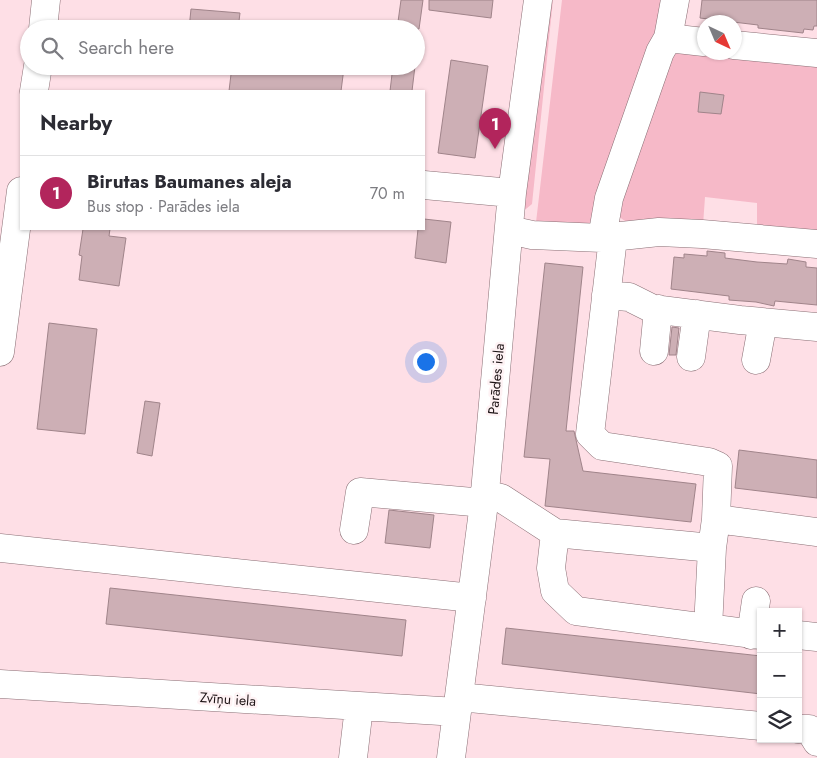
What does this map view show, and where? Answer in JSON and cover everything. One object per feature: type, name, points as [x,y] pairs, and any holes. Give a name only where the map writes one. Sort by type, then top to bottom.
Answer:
[{"type":"street","points":[[44,20],[46,0]]},
{"type":"street","name":"Parādes iela","points":[[451,758],[485,499],[512,193],[538,0]]},
{"type":"street","points":[[675,0],[668,38],[660,52],[609,198],[606,294],[590,434],[602,446],[709,462],[718,466],[708,628]]},
{"type":"street","points":[[668,38],[697,41]]},
{"type":"street","points":[[742,46],[817,53]]},
{"type":"street","points":[[34,90],[37,75]]},
{"type":"street","points":[[425,185],[512,193]]},
{"type":"street","points":[[0,352],[20,199]]},
{"type":"street","points":[[509,230],[532,235],[608,238],[659,232],[817,244]]},
{"type":"street","points":[[606,294],[629,297],[658,309],[817,327]]},
{"type":"street","points":[[654,351],[658,309]]},
{"type":"street","points":[[691,357],[697,314]]},
{"type":"street","points":[[756,360],[763,322]]},
{"type":"street","points":[[354,530],[360,492],[485,499],[501,498],[555,533],[712,548]]},
{"type":"street","points":[[716,519],[817,532]]},
{"type":"street","points":[[555,533],[551,568],[555,591],[576,611],[756,634],[756,601]]},
{"type":"street","points":[[0,548],[472,598]]},
{"type":"street","points":[[802,635],[817,637]]},
{"type":"street","name":"Zvīņu iela","points":[[0,684],[358,707],[458,705],[757,726]]},
{"type":"street","points":[[353,758],[358,707]]},
{"type":"street","points":[[802,729],[809,729],[817,742]]},
{"type":"shaded area","points":[[553,0],[532,204],[521,213],[545,28]]},
{"type":"shaded area","points":[[562,0],[664,0],[656,37],[594,220],[588,229],[535,231]]},
{"type":"shaded area","points":[[685,49],[697,51],[697,60],[742,60],[742,54],[817,61],[817,232],[757,227],[757,203],[705,197],[703,225],[629,224],[618,216],[664,67],[672,55]]},
{"type":"building","points":[[401,0],[423,0],[420,20],[398,20]]},
{"type":"building","points":[[429,0],[493,0],[491,18],[429,10]]},
{"type":"building","points":[[702,0],[817,0],[817,26],[814,26],[813,30],[804,29],[803,33],[758,28],[758,25],[742,23],[742,15],[700,15]]},
{"type":"building","points":[[191,9],[240,13],[239,20],[190,20]]},
{"type":"building","points":[[451,60],[488,66],[475,158],[438,153]]},
{"type":"building","points":[[231,75],[343,75],[341,90],[229,90]]},
{"type":"building","points":[[392,75],[414,75],[412,90],[390,90]]},
{"type":"building","points":[[700,92],[724,95],[721,114],[698,112]]},
{"type":"building","points":[[425,219],[451,222],[446,263],[415,258],[418,230],[425,230]]},
{"type":"building","points":[[83,230],[110,230],[109,236],[126,238],[119,286],[79,280],[82,256],[79,255]]},
{"type":"building","points":[[707,251],[725,253],[725,258],[757,262],[787,264],[788,259],[806,262],[806,267],[817,268],[817,305],[775,301],[774,306],[756,302],[729,300],[729,296],[671,289],[674,257],[684,258],[684,254],[707,256]]},
{"type":"building","points":[[545,263],[583,267],[566,431],[574,431],[583,471],[696,484],[691,522],[545,506],[550,459],[524,457]]},
{"type":"building","points":[[49,323],[97,329],[85,434],[37,429]]},
{"type":"building","points":[[672,327],[679,328],[676,355],[669,355]]},
{"type":"building","points":[[145,401],[160,403],[152,456],[137,453]]},
{"type":"building","points":[[739,450],[817,460],[817,498],[735,488]]},
{"type":"building","points":[[389,510],[434,515],[430,548],[385,543]]},
{"type":"building","points":[[110,588],[406,620],[402,656],[106,624]]},
{"type":"building","points":[[506,628],[757,656],[757,694],[502,664]]},
{"type":"place","name":"Birutas Baumanes aleja","points":[[495,149]]}]
